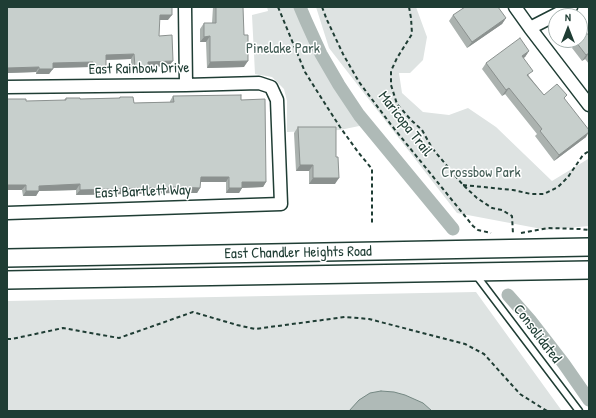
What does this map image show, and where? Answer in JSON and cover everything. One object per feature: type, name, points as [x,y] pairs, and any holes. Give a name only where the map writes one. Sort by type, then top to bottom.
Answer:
[{"type":"main road","name":"East Chandler Heights Road","points":[[7,258],[455,250],[494,241],[554,248],[589,247]]},
{"type":"main road","points":[[494,241],[509,272]]},
{"type":"main road","points":[[554,248],[555,270]]},
{"type":"main road","points":[[455,250],[474,272]]},
{"type":"main road","name":"East Chandler Heights Road","points":[[7,280],[589,270]]},
{"type":"street","points":[[185,7],[186,85]]},
{"type":"street","points":[[515,7],[589,105]]},
{"type":"street","points":[[530,28],[571,7]]},
{"type":"street","name":"East Rainbow Drive","points":[[7,88],[259,83],[271,87],[277,100],[281,204]]},
{"type":"street","name":"East Bartlett Way","points":[[7,213],[281,204]]},
{"type":"lane","name":"Consolidated","points":[[474,272],[579,411]]},
{"type":"path","points":[[278,7],[305,72],[358,152],[372,169],[372,225]]},
{"type":"path","name":"Maricopa Trail","points":[[322,7],[343,54],[359,82],[392,126],[473,226],[494,241]]},
{"type":"path","points":[[409,7],[412,34],[391,71],[391,85],[397,104],[422,130],[432,148],[463,185],[477,198],[492,208],[502,210],[512,216],[513,234],[507,234]]},
{"type":"path","points":[[463,185],[513,190],[531,194],[544,194],[558,187],[568,177],[583,155],[589,151]]},
{"type":"path","points":[[521,233],[548,228],[589,230]]},
{"type":"path","points":[[7,339],[63,328],[119,338],[193,312],[237,325],[255,328],[345,317],[369,319],[465,344],[484,354],[520,394],[547,411]]},
{"type":"green space","name":"Pinelake Park","points":[[267,7],[298,7],[313,45],[343,98],[364,125],[340,130],[287,132],[287,101],[284,89],[272,77],[255,74],[252,15],[268,11]]},
{"type":"green space","name":"Crossbow Park","points":[[316,7],[416,7],[427,37],[423,60],[410,73],[399,73],[402,93],[423,112],[449,115],[468,108],[496,127],[552,181],[588,159],[589,226],[547,230],[457,213],[329,48]]},
{"type":"green space","points":[[476,292],[562,411],[7,411],[7,301]]},
{"type":"shaded area","points":[[381,391],[405,395],[423,403],[432,411],[349,411],[359,400],[370,393]]},
{"type":"building","points":[[7,7],[172,7],[172,15],[160,15],[159,36],[172,35],[173,61],[148,62],[148,67],[135,67],[134,54],[106,55],[106,67],[93,68],[93,62],[53,63],[53,69],[39,69],[39,67],[7,68]]},
{"type":"building","points":[[216,7],[243,7],[244,35],[248,35],[248,61],[210,62],[210,36],[204,37],[204,23],[216,23]]},
{"type":"building","points":[[465,7],[498,7],[506,18],[472,42],[453,15]]},
{"type":"building","points":[[589,33],[589,53],[586,55],[581,48],[588,48]]},
{"type":"building","points":[[520,38],[529,51],[522,56],[533,71],[527,75],[544,95],[557,84],[567,95],[564,98],[589,130],[589,132],[559,155],[540,131],[542,129],[509,88],[506,90],[486,63]]},
{"type":"building","points":[[241,95],[241,100],[265,99],[266,182],[242,182],[242,188],[229,188],[229,177],[201,177],[200,188],[178,187],[80,190],[80,184],[39,186],[39,191],[26,191],[26,185],[7,185],[7,99],[26,99],[26,101],[66,100],[66,98],[80,99],[133,97],[134,103],[174,102],[173,96]]},
{"type":"building","points":[[298,127],[336,127],[336,157],[338,157],[339,178],[313,178],[313,165],[300,165]]},
{"type":"waterway","points":[[300,7],[321,54],[359,115],[453,229]]},
{"type":"waterway","points":[[508,295],[530,320],[564,364],[589,400]]}]
